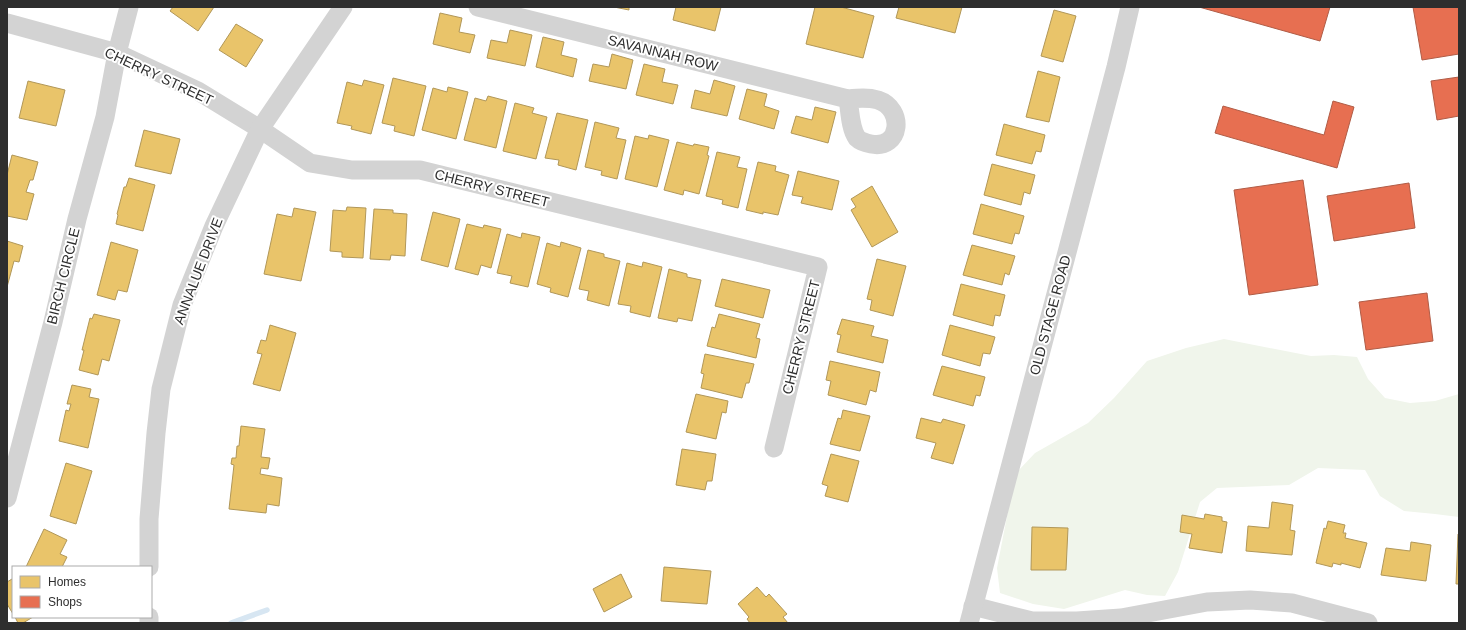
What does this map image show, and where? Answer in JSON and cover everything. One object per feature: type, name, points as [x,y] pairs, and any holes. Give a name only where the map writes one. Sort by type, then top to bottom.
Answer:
[{"type":"street","name":"BIRCH CIRCLE","points":[[7,498],[77,219],[105,117],[117,53],[129,7]]},
{"type":"street","name":"ANNALUE DRIVE","points":[[149,566],[149,519],[157,419],[161,390],[182,305],[214,226],[260,129],[343,7]]},
{"type":"street","name":"SAVANNAH ROW","points":[[478,7],[848,99]]},
{"type":"street","name":"OLD STAGE ROAD","points":[[971,614],[1116,67],[1130,7]]},
{"type":"street","name":"CHERRY STREET","points":[[7,23],[117,53],[198,91],[260,129],[310,163],[352,170],[420,170],[818,267],[774,448]]},
{"type":"street","points":[[971,614],[1032,621],[1077,621],[1121,618],[1207,602],[1250,600],[1292,603],[1368,623]]},
{"type":"shaded area","points":[[1224,339],[1311,356],[1334,355],[1357,357],[1368,379],[1385,398],[1410,403],[1435,401],[1459,394],[1459,517],[1404,511],[1380,496],[1365,470],[1318,468],[1289,485],[1217,488],[1200,502],[1178,572],[1165,596],[1147,595],[1125,590],[1064,609],[1033,604],[1000,593],[997,568],[1009,506],[1018,471],[1035,453],[1088,423],[1114,398],[1147,361],[1186,348]]},
{"type":"building: Homes","points":[[173,7],[214,7],[198,31],[170,11]]},
{"type":"building: Homes","points":[[614,7],[629,7],[629,10]]},
{"type":"building: Homes","points":[[676,7],[721,7],[715,31],[673,20]]},
{"type":"building: Homes","points":[[815,7],[841,7],[874,16],[863,58],[806,44]]},
{"type":"building: Homes","points":[[899,7],[962,7],[955,33],[896,18]]},
{"type":"building: Homes","points":[[1054,10],[1076,16],[1063,62],[1041,56]]},
{"type":"building: Homes","points":[[440,13],[462,18],[459,32],[475,35],[470,53],[433,44]]},
{"type":"building: Homes","points":[[236,24],[263,40],[246,67],[219,50]]},
{"type":"building: Homes","points":[[510,30],[532,35],[525,66],[487,58],[491,40],[507,43]]},
{"type":"building: Homes","points":[[543,37],[564,42],[561,55],[577,59],[573,77],[536,67]]},
{"type":"building: Homes","points":[[612,54],[633,60],[626,89],[589,81],[593,64],[609,67]]},
{"type":"building: Homes","points":[[644,64],[665,69],[662,82],[678,85],[673,104],[636,95]]},
{"type":"building: Homes","points":[[1038,71],[1060,77],[1049,122],[1026,117]]},
{"type":"building: Homes","points":[[393,78],[426,86],[414,136],[394,131],[395,126],[382,123]]},
{"type":"building: Homes","points":[[364,80],[384,85],[371,134],[351,129],[352,126],[337,123],[347,82],[362,86]]},
{"type":"building: Homes","points":[[714,80],[735,86],[727,116],[691,108],[695,90],[710,94]]},
{"type":"building: Homes","points":[[28,81],[65,90],[56,126],[19,118]]},
{"type":"building: Homes","points":[[448,87],[468,92],[456,139],[422,130],[433,88],[447,92]]},
{"type":"building: Homes","points":[[747,89],[767,94],[764,106],[779,111],[774,129],[739,119]]},
{"type":"building: Homes","points":[[488,96],[507,101],[496,148],[464,140],[475,98],[486,101]]},
{"type":"building: Homes","points":[[515,103],[534,108],[532,113],[547,117],[536,159],[503,151]]},
{"type":"building: Homes","points":[[815,107],[836,112],[828,143],[791,133],[796,116],[812,120]]},
{"type":"building: Homes","points":[[557,113],[588,120],[576,170],[558,165],[559,160],[545,158]]},
{"type":"building: Homes","points":[[595,122],[619,128],[616,138],[626,140],[617,179],[601,175],[602,171],[585,167]]},
{"type":"building: Homes","points":[[1004,124],[1045,135],[1041,152],[1036,151],[1032,164],[996,155]]},
{"type":"building: Homes","points":[[144,130],[180,139],[171,174],[135,166]]},
{"type":"building: Homes","points":[[649,135],[669,140],[657,187],[625,179],[635,136],[648,139]]},
{"type":"building: Homes","points":[[677,142],[693,146],[694,144],[709,147],[707,155],[709,156],[699,194],[684,190],[683,195],[664,190]]},
{"type":"building: Homes","points":[[717,152],[740,157],[737,167],[747,169],[738,208],[722,204],[723,200],[706,196]]},
{"type":"building: Homes","points":[[12,155],[38,162],[33,180],[30,180],[26,192],[34,194],[27,220],[7,216],[7,175]]},
{"type":"building: Homes","points":[[758,162],[776,166],[775,171],[789,175],[778,215],[763,212],[763,214],[746,210]]},
{"type":"building: Homes","points":[[992,164],[1035,175],[1030,194],[1024,192],[1021,205],[984,195]]},
{"type":"building: Homes","points":[[798,171],[839,181],[832,210],[801,203],[803,197],[792,195]]},
{"type":"building: Homes","points":[[129,178],[155,185],[143,231],[116,224],[124,187],[126,187]]},
{"type":"building: Homes","points":[[872,186],[898,232],[872,247],[851,210],[856,207],[851,199]]},
{"type":"building: Homes","points":[[981,204],[1024,216],[1019,234],[1015,233],[1012,244],[973,234]]},
{"type":"building: Homes","points":[[347,207],[366,208],[363,258],[342,257],[342,252],[330,251],[333,210],[346,211]]},
{"type":"building: Homes","points":[[294,208],[316,212],[301,281],[264,274],[277,214],[292,217]]},
{"type":"building: Homes","points":[[374,209],[393,210],[393,213],[407,214],[405,256],[391,255],[390,260],[370,259]]},
{"type":"building: Homes","points":[[433,212],[460,219],[448,267],[421,260]]},
{"type":"building: Homes","points":[[467,224],[483,228],[484,225],[501,229],[491,268],[481,265],[478,275],[455,269]]},
{"type":"building: Homes","points":[[522,233],[540,237],[528,287],[510,283],[512,276],[497,273],[507,234],[521,238]]},
{"type":"building: Homes","points":[[7,241],[23,246],[19,262],[14,261],[7,287]]},
{"type":"building: Homes","points":[[111,242],[138,250],[127,292],[118,290],[115,300],[97,295]]},
{"type":"building: Homes","points":[[561,242],[581,248],[568,297],[550,292],[551,288],[537,284],[547,243],[560,247]]},
{"type":"building: Homes","points":[[972,245],[1015,256],[1009,275],[1005,273],[1002,285],[963,275]]},
{"type":"building: Homes","points":[[588,250],[604,254],[604,257],[620,261],[609,306],[587,300],[589,291],[579,289]]},
{"type":"building: Homes","points":[[877,259],[906,266],[893,316],[870,310],[872,300],[867,299]]},
{"type":"building: Homes","points":[[643,262],[662,267],[650,317],[630,312],[631,306],[618,304],[627,263],[642,267]]},
{"type":"building: Homes","points":[[669,269],[687,274],[687,277],[701,280],[692,321],[678,318],[677,322],[658,318]]},
{"type":"building: Homes","points":[[722,279],[770,290],[763,318],[715,306]]},
{"type":"building: Homes","points":[[961,284],[1005,295],[1000,316],[995,315],[993,326],[953,315]]},
{"type":"building: Homes","points":[[94,314],[120,320],[109,361],[102,359],[98,375],[79,370],[84,350],[82,350],[90,318],[92,319]]},
{"type":"building: Homes","points":[[719,314],[760,324],[756,338],[760,339],[756,358],[707,346],[712,327],[715,328]]},
{"type":"building: Homes","points":[[842,319],[874,326],[871,336],[888,340],[883,363],[837,352],[841,335],[837,334]]},
{"type":"building: Homes","points":[[270,325],[296,333],[280,391],[253,384],[262,354],[257,353],[261,340],[266,341]]},
{"type":"building: Homes","points":[[950,325],[995,337],[990,354],[983,353],[980,366],[942,355]]},
{"type":"building: Homes","points":[[705,354],[754,364],[749,383],[746,383],[742,398],[701,388],[704,374],[701,373]]},
{"type":"building: Homes","points":[[830,361],[880,372],[876,392],[870,390],[866,405],[828,395],[831,381],[826,380]]},
{"type":"building: Homes","points":[[942,366],[985,377],[980,396],[976,395],[973,406],[933,395]]},
{"type":"building: Homes","points":[[72,385],[91,389],[89,397],[99,399],[88,448],[59,441],[66,410],[69,411],[71,404],[67,404]]},
{"type":"building: Homes","points":[[696,394],[728,401],[726,413],[722,412],[716,439],[686,432]]},
{"type":"building: Homes","points":[[843,410],[870,416],[860,451],[830,444],[838,418],[841,419]]},
{"type":"building: Homes","points":[[921,418],[941,423],[943,419],[965,425],[953,464],[931,458],[936,443],[916,438]]},
{"type":"building: Homes","points":[[241,426],[265,429],[261,457],[270,458],[268,469],[261,468],[260,474],[282,478],[279,506],[267,504],[266,513],[229,509],[234,465],[231,464],[232,458],[236,458]]},
{"type":"building: Homes","points":[[682,449],[716,454],[712,481],[707,481],[705,490],[676,485]]},
{"type":"building: Homes","points":[[831,454],[859,461],[848,502],[825,496],[828,486],[822,484]]},
{"type":"building: Homes","points":[[66,463],[92,471],[76,524],[50,516]]},
{"type":"building: Homes","points":[[1272,502],[1293,505],[1290,530],[1295,531],[1292,555],[1246,551],[1248,526],[1269,528]]},
{"type":"building: Homes","points":[[1205,514],[1222,517],[1222,521],[1227,522],[1222,553],[1189,548],[1192,534],[1180,532],[1182,515],[1204,519]]},
{"type":"building: Homes","points":[[1328,521],[1345,525],[1343,533],[1346,533],[1345,538],[1367,543],[1360,568],[1341,563],[1341,565],[1333,563],[1332,567],[1316,563],[1324,528],[1326,529]]},
{"type":"building: Homes","points":[[1032,527],[1068,528],[1066,570],[1031,570]]},
{"type":"building: Homes","points":[[44,529],[67,540],[60,554],[67,557],[62,566],[26,566]]},
{"type":"building: Homes","points":[[1458,534],[1459,584],[1456,584]]},
{"type":"building: Homes","points":[[1411,542],[1431,545],[1426,581],[1381,575],[1386,548],[1410,551]]},
{"type":"building: Homes","points":[[664,567],[711,571],[707,604],[661,601]]},
{"type":"building: Homes","points":[[621,574],[632,597],[604,612],[593,589]]},
{"type":"building: Homes","points":[[12,579],[12,612],[7,604],[7,582]]},
{"type":"building: Homes","points":[[757,587],[766,597],[769,594],[787,614],[783,617],[788,623],[750,623],[747,619],[749,617],[738,604]]},
{"type":"building: Homes","points":[[16,618],[31,618],[23,623],[18,623]]},
{"type":"building: Shops","points":[[1199,7],[1330,7],[1320,41]]},
{"type":"building: Shops","points":[[1413,7],[1459,7],[1459,54],[1422,60]]},
{"type":"building: Shops","points":[[1459,77],[1459,116],[1437,120],[1431,81]]},
{"type":"building: Shops","points":[[1333,101],[1354,107],[1337,168],[1215,133],[1223,106],[1324,135]]},
{"type":"building: Shops","points":[[1303,180],[1318,285],[1249,295],[1234,190]]},
{"type":"building: Shops","points":[[1409,183],[1415,228],[1334,241],[1327,196]]},
{"type":"building: Shops","points":[[1427,293],[1433,341],[1366,350],[1359,302]]},
{"type":"waterway","points":[[231,623],[267,610]]}]
